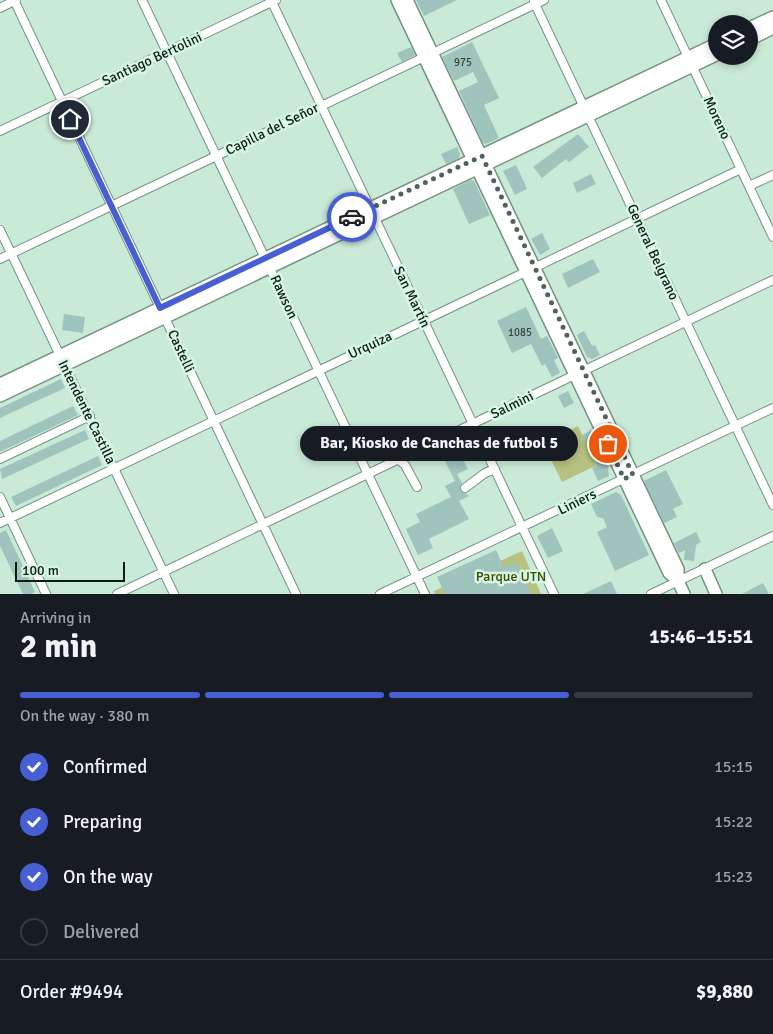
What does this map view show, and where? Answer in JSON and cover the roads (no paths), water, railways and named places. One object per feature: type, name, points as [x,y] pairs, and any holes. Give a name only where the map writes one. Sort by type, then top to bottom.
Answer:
[{"type":"main road","points":[[397,0],[428,55],[629,477],[669,573],[678,581],[684,594]]},
{"type":"main road","points":[[407,0],[428,55]]},
{"type":"main road","points":[[758,24],[773,17]]},
{"type":"main road","points":[[758,36],[773,28]]},
{"type":"main road","points":[[0,384],[63,360],[163,313],[690,62],[708,50]]},
{"type":"main road","points":[[690,62],[708,57]]},
{"type":"main road","points":[[0,396],[63,360]]},
{"type":"main road","points":[[705,568],[716,594]]},
{"type":"street","points":[[0,8],[15,0]]},
{"type":"street","name":"Castelli","points":[[15,0],[296,594]]},
{"type":"street","name":"Rawson","points":[[142,0],[425,594]]},
{"type":"street","name":"Capilla del Señor","points":[[0,259],[428,55],[534,2],[544,0]]},
{"type":"street","name":"Moreno","points":[[661,0],[773,237]]},
{"type":"street","name":"Santiago Bertolini","points":[[0,131],[273,1]]},
{"type":"street","name":"San Martín","points":[[273,1],[320,106],[373,213],[554,594]]},
{"type":"street","name":"General Belgrano","points":[[534,2],[773,505]]},
{"type":"street","name":"Urquiza","points":[[0,523],[741,169]]},
{"type":"street","points":[[749,186],[773,175]]},
{"type":"street","name":"Intendente Castilla","points":[[0,230],[174,594]]},
{"type":"street","name":"Salmini","points":[[117,594],[773,280]]},
{"type":"street","name":"Liniers","points":[[380,594],[773,408]]},
{"type":"street","points":[[0,459],[90,416]]},
{"type":"street","points":[[398,459],[405,465],[416,487]]},
{"type":"street","points":[[465,488],[485,473],[495,470]]},
{"type":"street","points":[[0,496],[46,594]]},
{"type":"street","points":[[651,594],[773,536]]},
{"type":"place","name":"Bar, Kiosko de Canchas de futbol 5","points":[[608,444]]},
{"type":"park label","name":"Parque UTN","points":[[511,576]]}]
